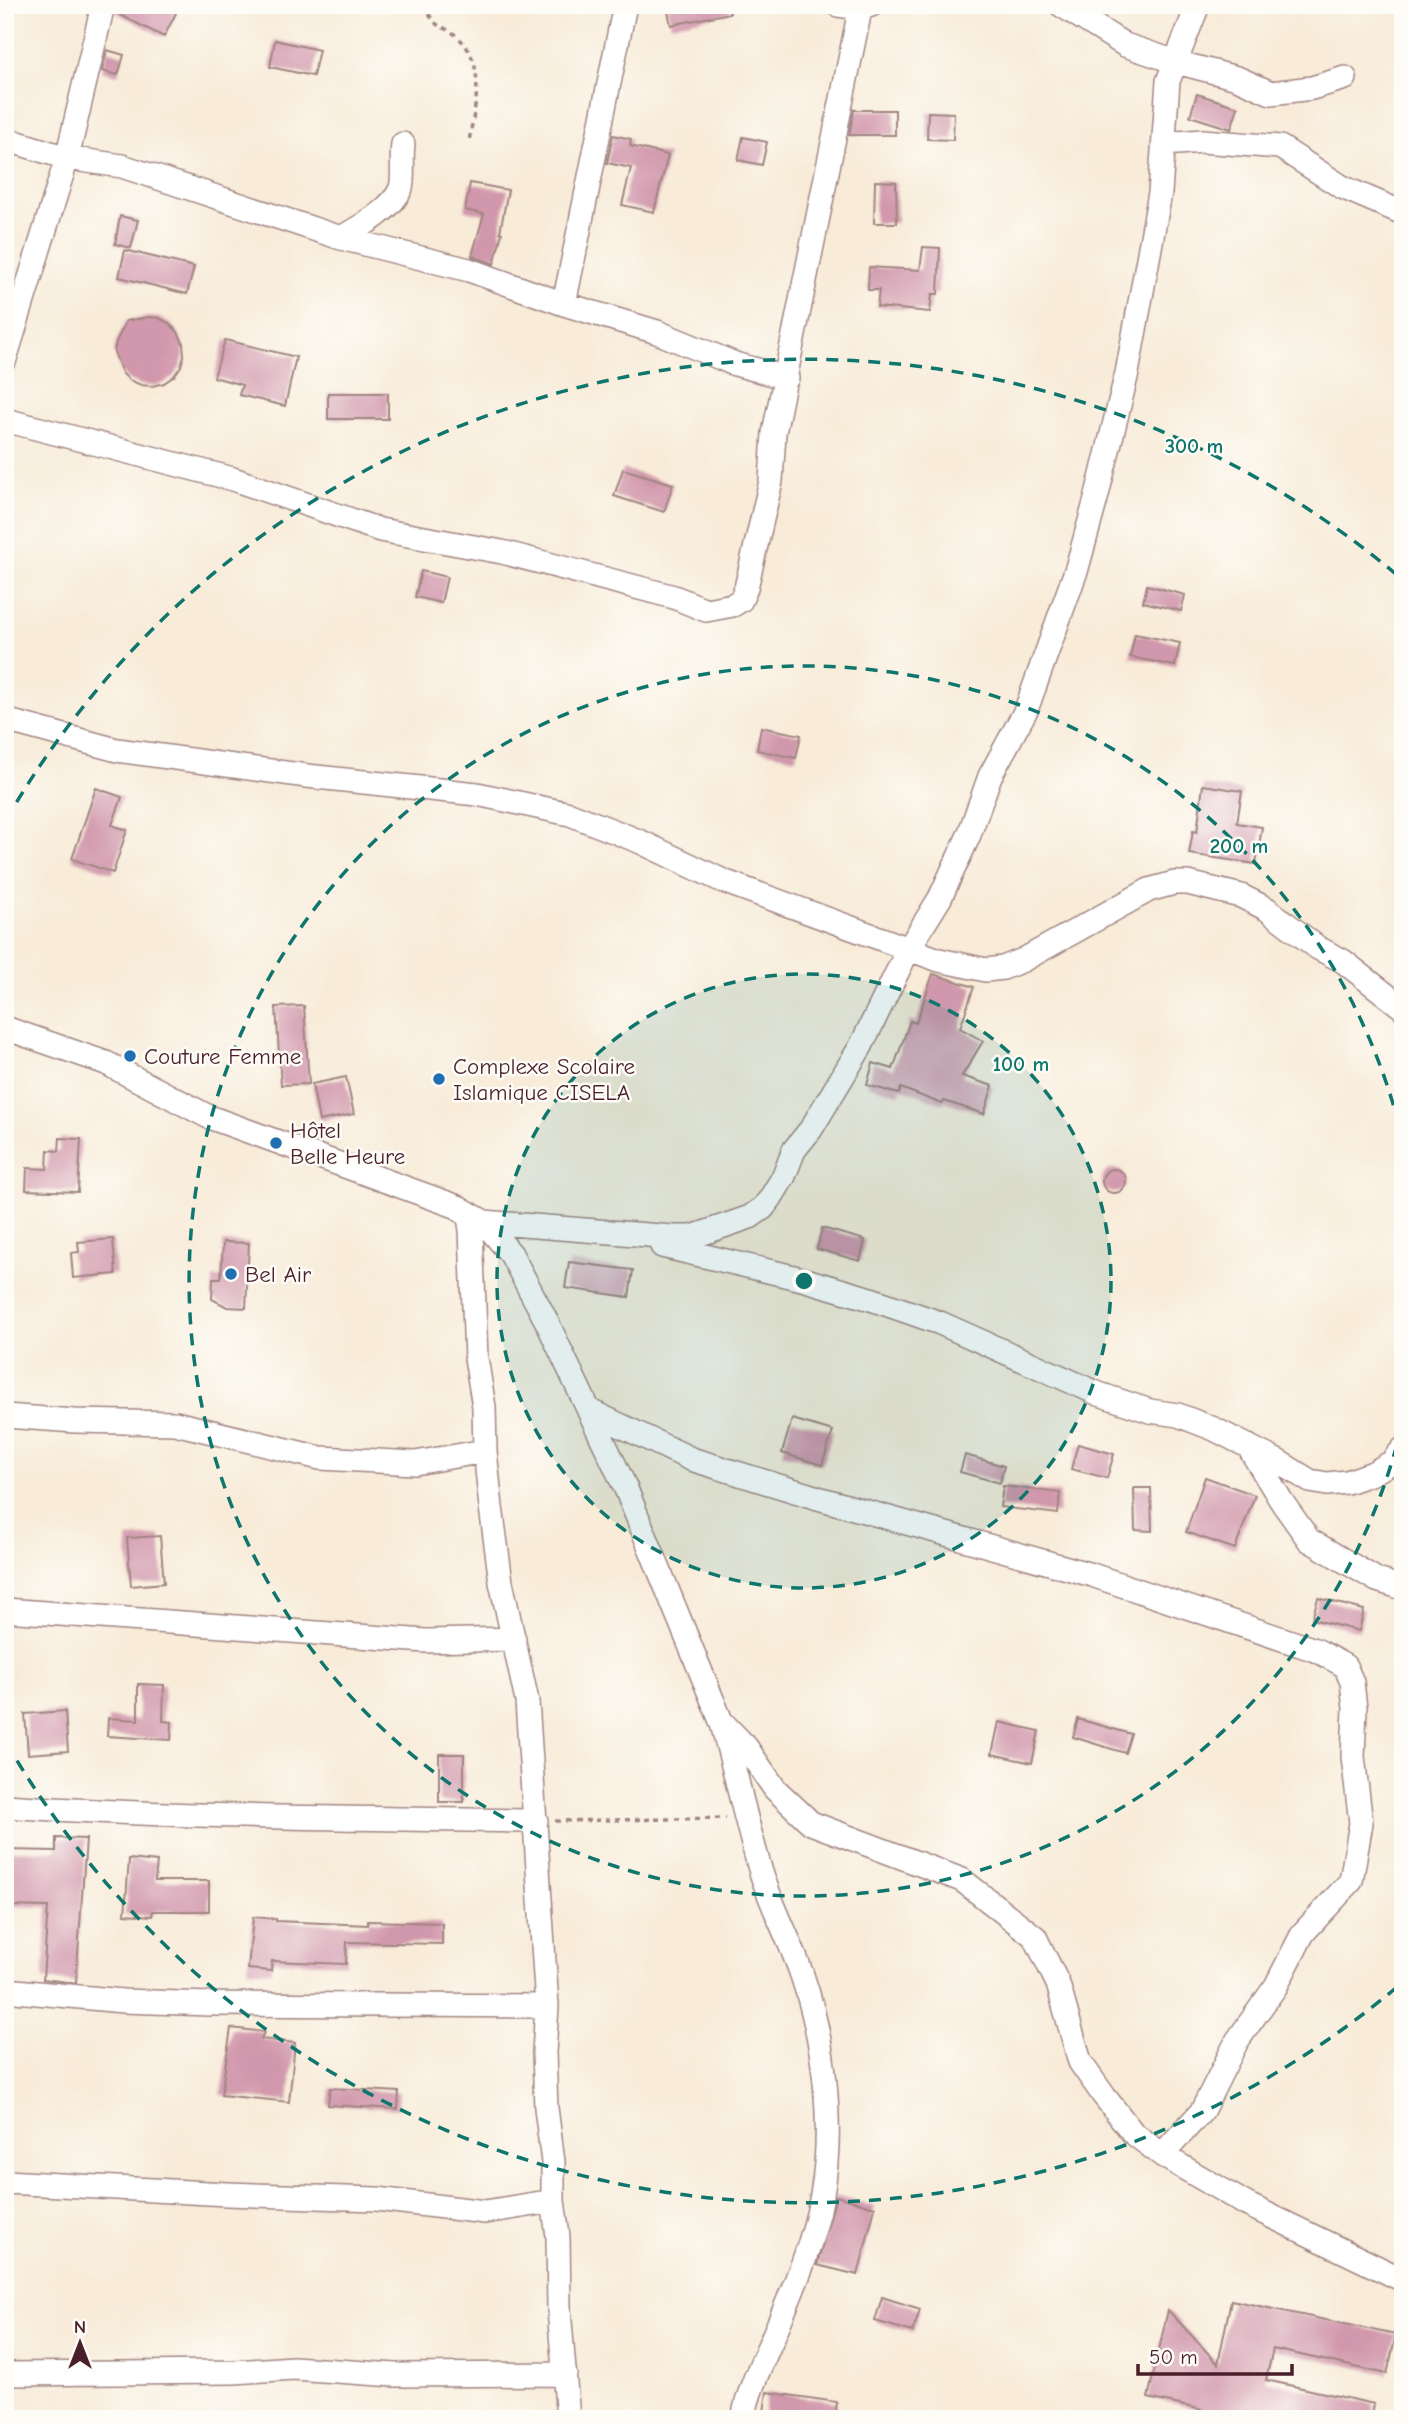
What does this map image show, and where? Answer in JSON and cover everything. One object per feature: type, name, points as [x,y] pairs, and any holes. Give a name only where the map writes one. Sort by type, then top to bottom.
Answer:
[{"type":"street","points":[[5,359],[67,158],[103,5]]},
{"type":"street","points":[[564,304],[625,5]]},
{"type":"street","points":[[1061,5],[1125,45],[1237,78],[1271,93],[1312,88],[1345,78]]},
{"type":"street","points":[[484,1222],[692,1237],[750,1217],[763,1208],[784,1176],[794,1150],[816,1120],[861,1046],[909,948],[940,898],[970,835],[990,776],[1026,710],[1077,568],[1127,373],[1160,193],[1168,80],[1198,5]]},
{"type":"street","points":[[5,420],[233,479],[380,530],[502,552],[674,597],[706,610],[733,605],[741,600],[746,588],[771,481],[774,433],[787,378],[858,6]]},
{"type":"street","points":[[5,139],[67,158],[122,166],[341,238],[469,270],[564,304],[657,332],[735,364],[787,378]]},
{"type":"street","points":[[1165,144],[1202,141],[1280,147],[1342,187],[1403,213]]},
{"type":"street","points":[[341,238],[372,219],[393,201],[401,189],[403,144]]},
{"type":"street","points":[[5,720],[117,750],[307,776],[477,794],[570,814],[641,842],[723,881],[939,960],[986,970],[1003,968],[1060,940],[1149,890],[1174,883],[1188,883],[1241,896],[1267,909],[1318,948],[1343,961],[1403,1008]]},
{"type":"street","points":[[5,1028],[106,1063],[209,1117],[458,1207],[484,1222],[511,1254],[626,1489],[721,1721],[762,1875],[803,1978],[822,2049],[827,2153],[821,2197],[790,2296],[756,2376],[745,2405],[743,2419]]},
{"type":"street","points":[[458,1207],[469,1217],[471,1230],[476,1358],[484,1406],[485,1451],[501,1582],[527,1701],[547,2006],[544,2053],[546,2108],[553,2162],[559,2309],[568,2419]]},
{"type":"street","points":[[608,1233],[750,1265],[872,1299],[940,1323],[1098,1394],[1150,1411],[1178,1415],[1214,1429],[1310,1481],[1327,1484],[1347,1482],[1373,1473],[1392,1462],[1403,1450]]},
{"type":"street","points":[[590,1411],[691,1459],[818,1498],[1092,1575],[1318,1651],[1345,1666],[1352,1682],[1355,1708],[1353,1757],[1361,1823],[1351,1881],[1303,1933],[1276,1986],[1237,2042],[1202,2111],[1162,2155]]},
{"type":"street","points":[[5,1416],[75,1421],[175,1423],[320,1458],[415,1463],[485,1451]]},
{"type":"street","points":[[1248,1446],[1309,1540],[1377,1580],[1403,1588]]},
{"type":"street","points":[[5,1610],[426,1642],[514,1639]]},
{"type":"street","points":[[721,1721],[746,1747],[775,1789],[811,1823],[962,1880],[1035,1937],[1058,1984],[1080,2062],[1133,2133],[1162,2155],[1245,2204],[1403,2280]]},
{"type":"street","points":[[5,1806],[223,1816],[536,1821]]},
{"type":"street","points":[[5,1990],[123,2001],[185,2003],[547,2006]]},
{"type":"street","points":[[5,2182],[377,2199],[485,2212],[554,2201]]},
{"type":"street","points":[[5,2374],[234,2372],[293,2368],[395,2375],[565,2374]]},
{"type":"path","points":[[425,5],[433,23],[458,38],[475,62],[478,83],[469,142]]},
{"type":"path","points":[[536,1821],[746,1817]]},
{"type":"building","points":[[117,5],[160,5],[176,13],[164,37],[116,13]]},
{"type":"building","points":[[729,5],[730,13],[671,25],[667,7]]},
{"type":"building","points":[[275,40],[319,50],[313,76],[270,67]]},
{"type":"building","points":[[107,50],[124,55],[118,75],[102,71]]},
{"type":"building","points":[[1197,94],[1238,107],[1231,129],[1190,116]]},
{"type":"building","points":[[854,110],[895,110],[895,135],[849,135]]},
{"type":"building","points":[[928,112],[954,113],[953,140],[927,139]]},
{"type":"building","points":[[613,135],[631,139],[630,146],[668,155],[654,212],[622,205],[631,168],[607,163]]},
{"type":"building","points":[[743,137],[767,142],[762,165],[738,160]]},
{"type":"building","points":[[875,181],[896,182],[897,223],[874,223]]},
{"type":"building","points":[[470,183],[508,190],[494,264],[472,256],[484,214],[465,210]]},
{"type":"building","points":[[120,216],[138,220],[131,248],[115,244]]},
{"type":"building","points":[[923,247],[940,248],[938,294],[932,294],[930,312],[877,307],[879,290],[868,290],[869,267],[920,270]]},
{"type":"building","points":[[125,250],[194,267],[187,294],[119,277]]},
{"type":"building","points":[[149,317],[169,323],[178,332],[184,355],[174,376],[164,383],[152,386],[129,380],[122,373],[114,352],[126,321]]},
{"type":"building","points":[[225,340],[296,357],[285,406],[239,395],[242,385],[214,377]]},
{"type":"building","points":[[328,393],[388,393],[388,419],[328,419]]},
{"type":"building","points":[[623,469],[673,484],[664,512],[614,496]]},
{"type":"building","points":[[421,571],[447,577],[441,603],[415,597]]},
{"type":"building","points":[[1147,585],[1185,595],[1181,611],[1143,602]]},
{"type":"building","points":[[1135,634],[1180,643],[1175,666],[1130,657]]},
{"type":"building","points":[[761,727],[801,735],[796,758],[757,750]]},
{"type":"building","points":[[1203,785],[1242,791],[1237,823],[1262,827],[1256,864],[1189,854],[1193,831],[1197,832]]},
{"type":"building","points":[[96,788],[122,797],[112,825],[127,830],[113,873],[72,859]]},
{"type":"building","points":[[933,974],[974,987],[960,1028],[983,1041],[962,1076],[993,1086],[984,1114],[944,1101],[942,1104],[901,1088],[899,1094],[867,1085],[873,1063],[893,1069],[910,1021],[916,1023]]},
{"type":"building","points":[[304,1006],[309,1084],[281,1085],[276,1007]]},
{"type":"building","points":[[346,1077],[354,1114],[319,1121],[312,1084]]},
{"type":"building","points":[[60,1138],[81,1139],[78,1192],[26,1190],[27,1168],[47,1169],[48,1150],[59,1151]]},
{"type":"building","points":[[1114,1169],[1123,1172],[1126,1181],[1123,1190],[1114,1193],[1105,1190],[1102,1181],[1105,1172]]},
{"type":"building","points":[[822,1228],[865,1240],[860,1261],[817,1249]]},
{"type":"building","points":[[113,1239],[116,1274],[73,1278],[71,1253],[79,1252],[78,1242]]},
{"type":"building","points":[[223,1242],[249,1243],[246,1308],[227,1307],[212,1299],[213,1278],[221,1278]]},
{"type":"building","points":[[569,1262],[633,1270],[629,1297],[565,1288]]},
{"type":"building","points":[[792,1419],[833,1431],[822,1465],[782,1453]]},
{"type":"building","points":[[1078,1444],[1114,1454],[1107,1478],[1071,1469]]},
{"type":"building","points":[[965,1455],[1004,1466],[1000,1483],[960,1472]]},
{"type":"building","points":[[1205,1477],[1255,1495],[1235,1549],[1186,1532]]},
{"type":"building","points":[[1003,1486],[1060,1493],[1058,1514],[1000,1507]]},
{"type":"building","points":[[1134,1488],[1151,1488],[1152,1531],[1135,1530]]},
{"type":"building","points":[[160,1536],[164,1583],[131,1586],[127,1538]]},
{"type":"building","points":[[1318,1598],[1364,1610],[1359,1631],[1312,1619]]},
{"type":"building","points":[[138,1684],[164,1685],[163,1721],[172,1722],[171,1740],[107,1736],[108,1718],[138,1720]]},
{"type":"building","points":[[65,1711],[68,1751],[28,1754],[25,1714]]},
{"type":"building","points":[[1078,1719],[1131,1734],[1125,1753],[1073,1737]]},
{"type":"building","points":[[999,1722],[1039,1731],[1032,1763],[992,1754]]},
{"type":"building","points":[[439,1754],[464,1754],[464,1802],[439,1802]]},
{"type":"building","points":[[56,1838],[86,1839],[76,1983],[43,1979],[48,1907],[5,1906],[6,1850],[56,1851]]},
{"type":"building","points":[[129,1859],[157,1862],[155,1881],[209,1881],[209,1911],[153,1911],[152,1916],[125,1914]]},
{"type":"building","points":[[253,1917],[276,1921],[368,1925],[368,1921],[442,1923],[442,1944],[347,1942],[346,1964],[272,1961],[271,1971],[248,1969]]},
{"type":"building","points":[[231,2028],[264,2032],[261,2039],[295,2043],[289,2102],[221,2095]]},
{"type":"building","points":[[330,2088],[399,2092],[398,2109],[328,2105]]},
{"type":"building","points":[[836,2196],[875,2207],[858,2275],[817,2265]]},
{"type":"building","points":[[882,2297],[920,2309],[913,2332],[875,2321]]},
{"type":"building","points":[[1231,2300],[1396,2335],[1387,2374],[1273,2349],[1266,2380],[1374,2404],[1371,2419],[1227,2419],[1207,2414],[1207,2411],[1148,2398],[1168,2310],[1218,2364]]},
{"type":"building","points":[[767,2392],[837,2402],[835,2419],[763,2419]]},
{"type":"place","name":"Couture Femme","points":[[130,1056]]},
{"type":"place","name":"Complexe Scolaire Islamique CISELA","points":[[439,1079]]},
{"type":"place","name":"Hôtel Belle Heure","points":[[276,1143]]},
{"type":"place","name":"Bel Air","points":[[231,1274]]}]
